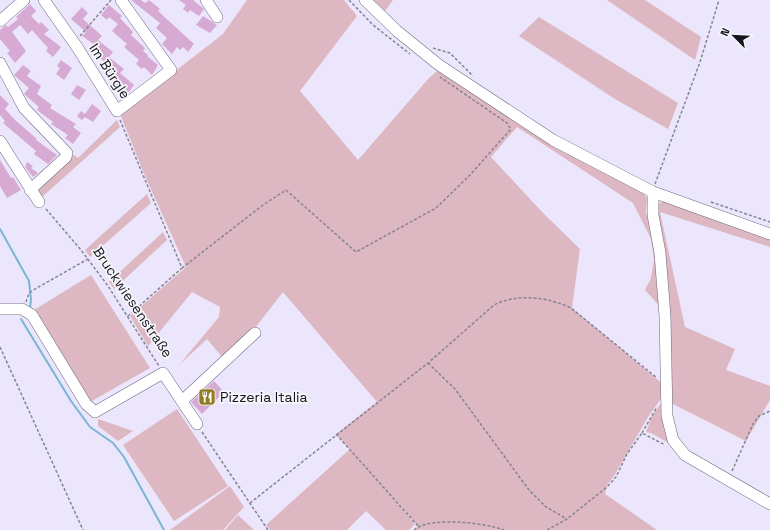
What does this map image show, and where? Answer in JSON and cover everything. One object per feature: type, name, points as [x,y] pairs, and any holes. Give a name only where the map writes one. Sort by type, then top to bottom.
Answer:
[{"type":"street","points":[[0,21],[24,0]]},
{"type":"street","name":"Im Bürgle","points":[[44,0],[74,43],[117,111],[171,70],[121,0]]},
{"type":"street","points":[[206,0],[216,17]]},
{"type":"street","points":[[365,0],[397,32],[439,65],[553,140],[656,188],[770,234]]},
{"type":"street","points":[[0,63],[24,108],[67,153],[66,157],[30,190]]},
{"type":"street","points":[[0,141],[30,190],[40,202]]},
{"type":"street","points":[[656,188],[653,215],[660,253],[665,308],[667,416],[673,440],[685,455],[770,504]]},
{"type":"street","points":[[0,309],[22,309],[32,315],[86,404],[95,412],[163,373]]},
{"type":"street","points":[[182,401],[255,333]]},
{"type":"street","name":"Bruckwiesenstraße","points":[[163,373],[196,424]]},
{"type":"path","points":[[80,36],[111,0]]},
{"type":"path","points":[[656,188],[664,156],[700,62],[719,0]]},
{"type":"path","points":[[433,48],[450,53],[476,78]]},
{"type":"path","points":[[127,316],[182,268],[263,205],[286,190],[356,252],[436,208],[470,175],[511,129],[507,123],[434,73]]},
{"type":"path","points":[[117,111],[142,175],[182,268]]},
{"type":"path","points":[[704,200],[770,222]]},
{"type":"path","name":"Bruckwiesenstraße","points":[[40,202],[88,259],[127,316],[163,373]]},
{"type":"path","points":[[29,293],[88,259]]},
{"type":"path","points":[[250,503],[428,363],[494,305],[503,300],[530,298],[563,304],[575,310],[666,388],[642,433],[627,454],[616,477],[607,488],[567,519],[547,530]]},
{"type":"path","points":[[0,347],[84,530]]},
{"type":"path","points":[[428,363],[455,389],[529,490],[546,507],[567,519]]},
{"type":"path","points":[[728,480],[753,424],[758,416],[770,412]]},
{"type":"path","points":[[196,424],[268,530]]},
{"type":"path","points":[[642,433],[671,448]]},
{"type":"path","points":[[336,434],[418,526]]},
{"type":"path","points":[[414,530],[418,526],[438,522],[492,526],[504,530]]},
{"type":"shaded area","points":[[247,0],[344,0],[357,16],[300,91],[358,160],[429,78],[437,71],[448,74],[518,122],[587,164],[643,192],[647,198],[646,212],[655,233],[663,310],[645,290],[651,278],[654,260],[651,239],[633,203],[517,127],[491,157],[544,214],[580,249],[572,308],[664,385],[663,396],[648,417],[614,476],[607,485],[605,494],[657,530],[414,530],[418,526],[387,491],[415,524],[409,530],[386,530],[366,511],[347,530],[270,530],[266,525],[350,449],[336,434],[377,402],[283,292],[255,328],[223,358],[207,339],[179,365],[219,317],[220,307],[192,292],[148,346],[130,316],[186,267],[145,176],[120,114],[223,34]]},
{"type":"shaded area","points":[[374,0],[393,0],[385,11]]},
{"type":"shaded area","points":[[607,0],[645,0],[701,37],[695,60]]},
{"type":"shaded area","points":[[539,17],[678,103],[668,129],[615,99],[519,36]]},
{"type":"shaded area","points":[[117,120],[120,127],[41,198],[35,190],[74,155],[78,158]]},
{"type":"shaded area","points":[[147,194],[151,203],[90,257],[85,250]]},
{"type":"shaded area","points":[[664,201],[770,237],[770,247],[660,212],[685,327],[735,349],[726,370],[770,386],[770,400],[746,441],[671,403],[655,205]]},
{"type":"shaded area","points":[[163,232],[167,240],[114,289],[109,282]]},
{"type":"shaded area","points":[[91,275],[150,368],[90,402],[34,310]]},
{"type":"shaded area","points":[[663,401],[672,445],[653,434],[646,432],[652,416]]},
{"type":"shaded area","points":[[177,409],[228,486],[174,521],[123,445]]},
{"type":"shaded area","points":[[98,419],[133,431],[118,441],[98,426]]},
{"type":"shaded area","points":[[230,486],[244,507],[223,530],[170,530]]},
{"type":"shaded area","points":[[238,515],[254,530],[225,530]]},
{"type":"building","points":[[131,0],[141,0],[145,3],[149,0],[160,9],[158,11],[194,44],[188,52],[183,47],[180,50],[177,47],[172,54],[162,44],[167,38],[156,28],[160,23]]},
{"type":"building","points":[[179,0],[193,0],[204,9],[199,16],[190,10],[188,13],[183,9],[186,5]]},
{"type":"building","points":[[30,4],[36,11],[31,16],[39,24],[41,22],[49,30],[44,34],[61,47],[53,57],[46,51],[48,48],[32,30],[28,34],[20,25],[12,32],[26,51],[15,63],[7,53],[10,51],[0,39],[0,30],[6,25],[8,27],[18,19],[16,17]]},
{"type":"building","points":[[109,5],[122,16],[120,18],[133,32],[131,35],[145,48],[143,51],[148,55],[147,56],[158,65],[152,75],[144,67],[142,69],[136,64],[139,60],[124,47],[127,44],[112,31],[118,24],[109,17],[107,20],[101,15]]},
{"type":"building","points":[[82,7],[88,13],[83,19],[102,36],[98,40],[113,52],[109,57],[124,69],[120,73],[134,85],[128,93],[122,87],[120,89],[115,86],[119,80],[104,69],[108,64],[93,53],[98,47],[82,36],[86,32],[71,19]]},
{"type":"building","points":[[203,16],[217,25],[210,33],[196,25]]},
{"type":"building","points":[[61,60],[72,68],[64,80],[56,74],[60,68],[57,66]]},
{"type":"building","points":[[23,65],[31,71],[27,76],[41,86],[37,94],[52,105],[50,108],[76,124],[73,127],[81,133],[73,144],[65,138],[68,135],[51,124],[53,122],[37,110],[39,107],[24,94],[29,88],[14,75]]},
{"type":"building","points":[[77,85],[86,90],[79,100],[71,94]]},
{"type":"building","points":[[0,95],[9,104],[5,109],[14,119],[37,139],[36,140],[57,155],[48,164],[34,154],[36,151],[3,123],[5,121],[0,115]]},
{"type":"building","points":[[92,104],[101,111],[93,122],[85,117],[82,120],[77,116],[81,111],[85,114]]},
{"type":"building","points":[[0,160],[11,178],[13,177],[21,190],[7,198],[0,186]]},
{"type":"building","points":[[27,162],[33,166],[31,168],[38,173],[33,177],[25,167]]},
{"type":"building","name":"Pizzeria Italia","points":[[214,381],[224,392],[202,414],[191,402]]},
{"type":"waterway","points":[[0,229],[29,281],[31,299],[30,309]]},
{"type":"waterway","points":[[21,319],[71,401],[90,427],[113,443],[124,457],[164,530]]},
{"type":"place","name":"Pizzeria Italia","points":[[207,397]]}]
